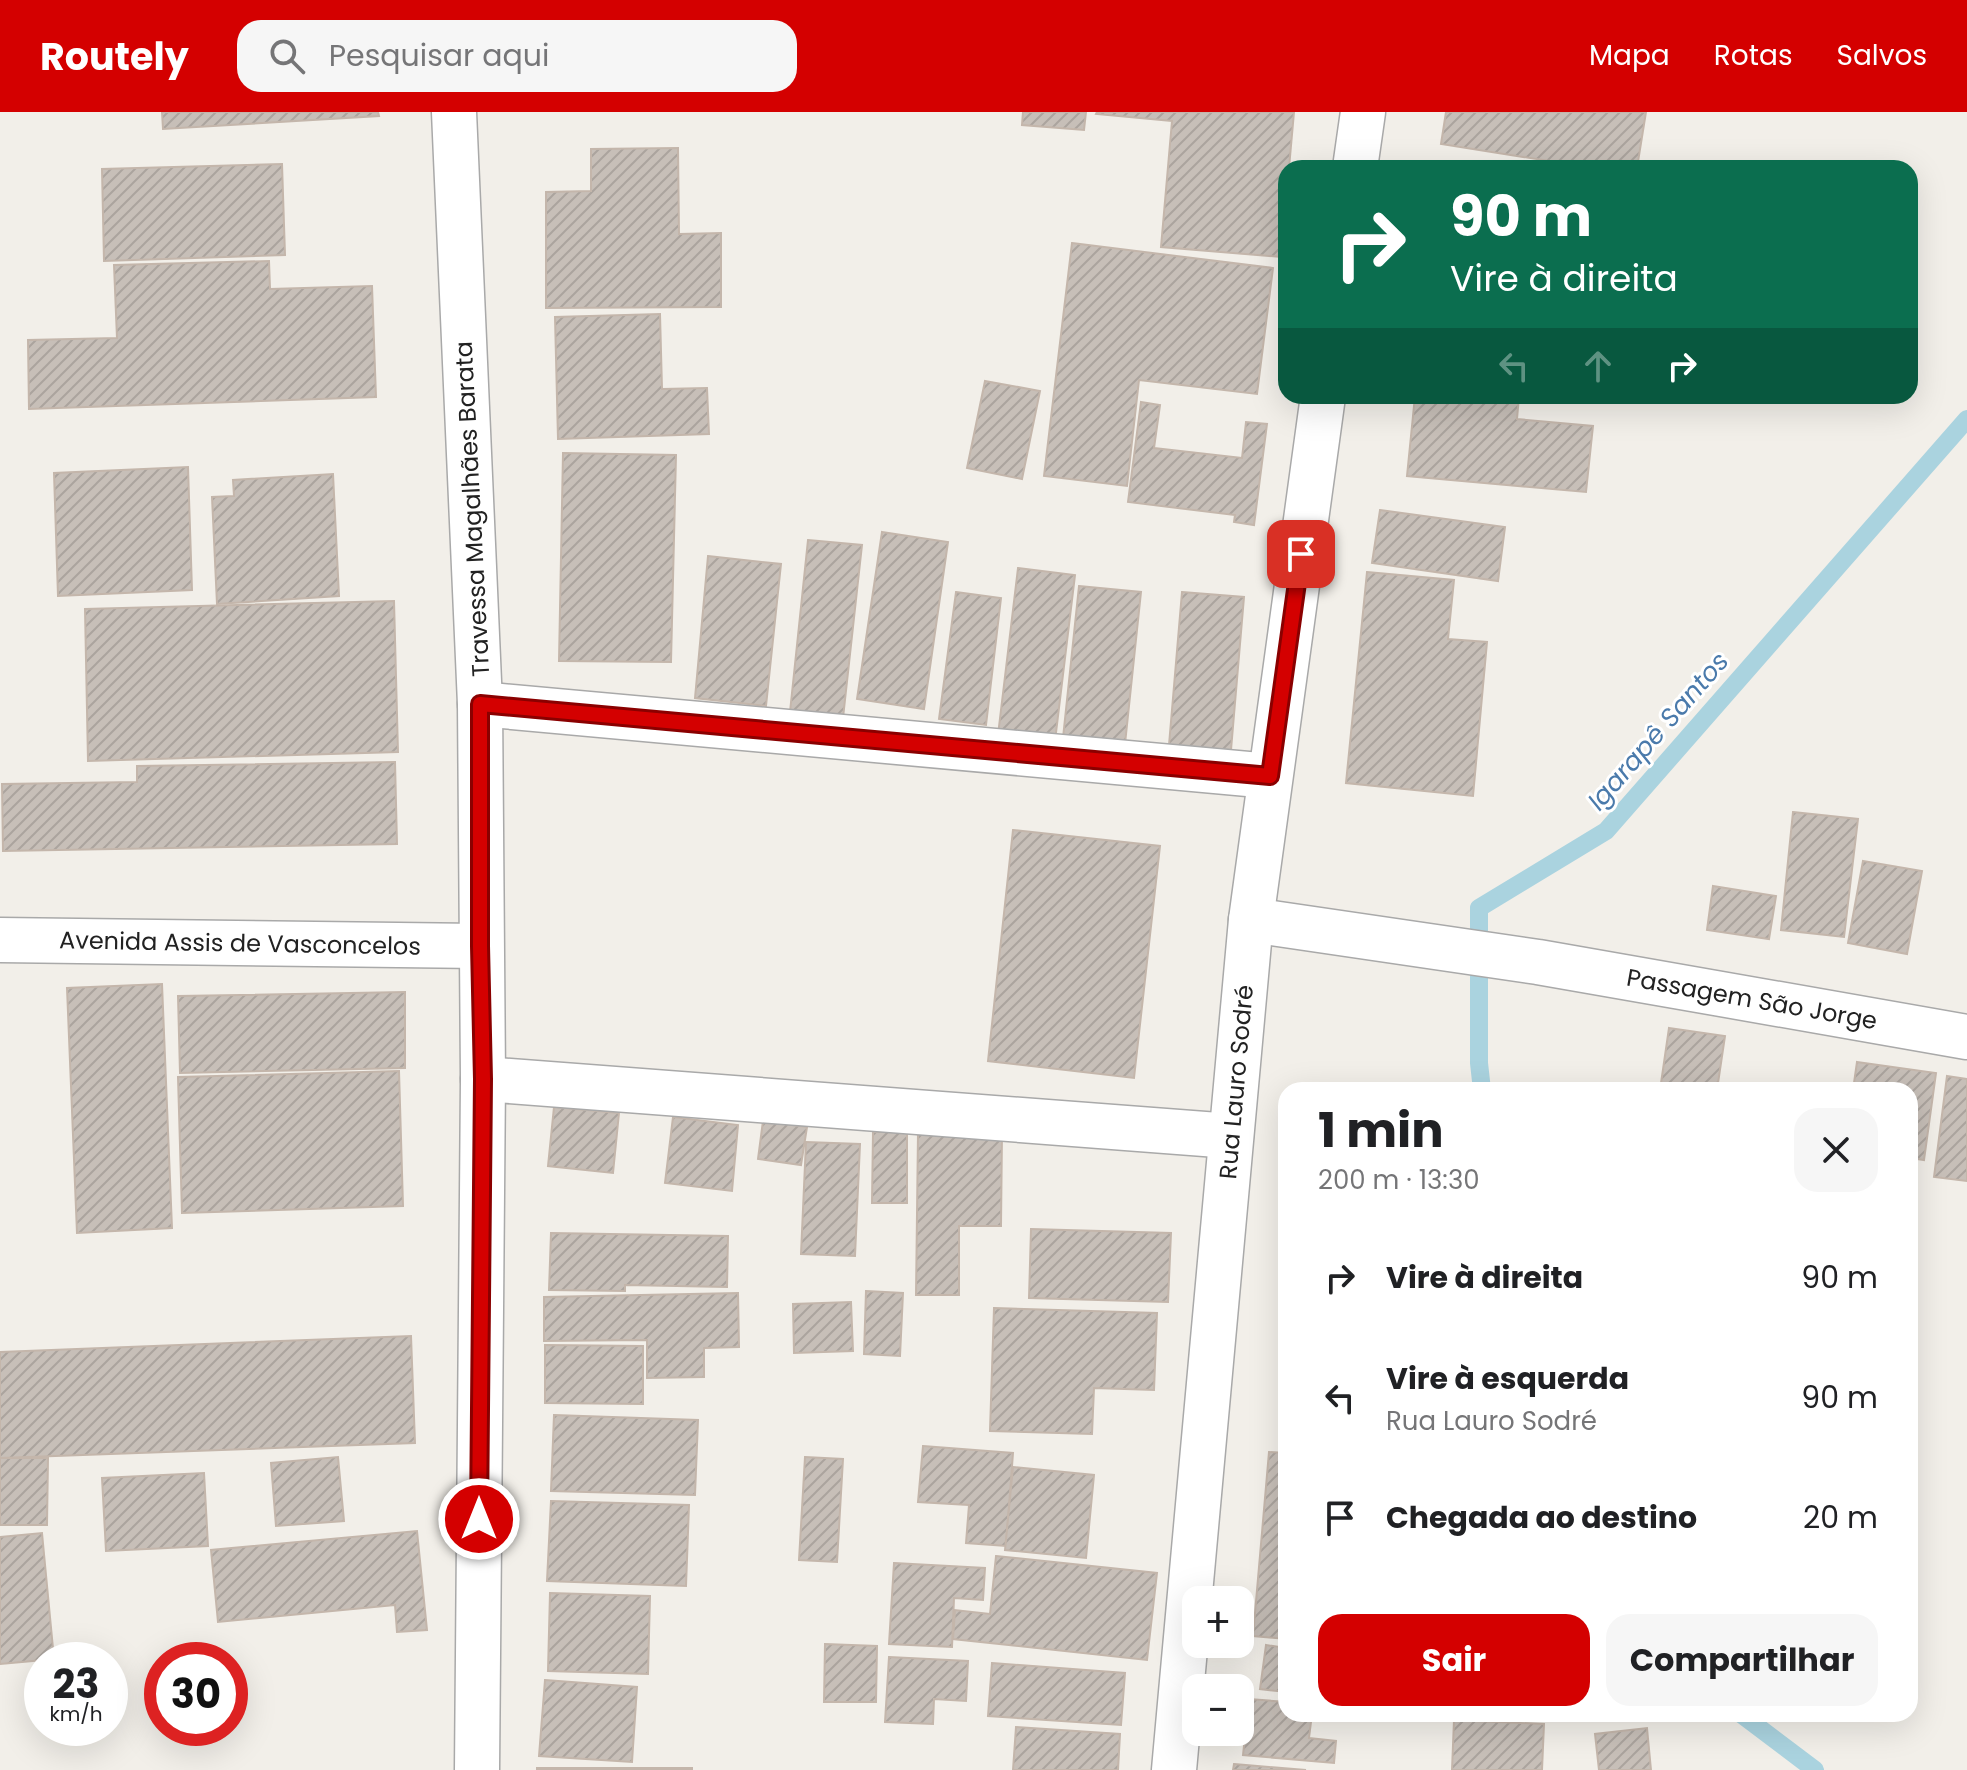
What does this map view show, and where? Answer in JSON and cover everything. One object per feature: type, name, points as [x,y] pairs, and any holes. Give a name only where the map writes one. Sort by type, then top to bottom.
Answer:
[{"type":"street","name":"Travessa Magalhães Barata","points":[[454,112],[480,704],[483,1079],[477,1770]]},
{"type":"street","points":[[1356,160],[1363,112]]},
{"type":"street","name":"Rua Lauro Sodré","points":[[1174,1770],[1251,920],[1322,404]]},
{"type":"street","points":[[480,704],[1270,776]]},
{"type":"street","name":"Passagem São Jorge","points":[[1251,920],[1538,962],[1967,1037]]},
{"type":"street","name":"Avenida Assis de Vasconcelos","points":[[0,940],[480,946]]},
{"type":"street","points":[[483,1079],[1231,1136]]},
{"type":"building","points":[[162,112],[378,112],[379,116],[163,129]]},
{"type":"building","points":[[1023,112],[1086,112],[1084,130],[1022,125]]},
{"type":"building","points":[[1294,112],[1290,160],[1278,160],[1278,257],[1161,247],[1172,121],[1096,114]]},
{"type":"building","points":[[1446,112],[1646,112],[1638,160],[1542,160],[1441,144]]},
{"type":"building","points":[[678,148],[679,234],[721,233],[721,307],[546,308],[546,192],[591,191],[591,149]]},
{"type":"building","points":[[282,164],[285,255],[104,261],[102,169]]},
{"type":"building","points":[[1072,243],[1273,268],[1257,394],[1139,380],[1127,486],[1044,476]]},
{"type":"building","points":[[269,261],[270,289],[372,286],[376,397],[29,409],[28,340],[117,338],[114,265]]},
{"type":"building","points":[[660,314],[662,389],[707,388],[709,434],[558,439],[555,317]]},
{"type":"building","points":[[985,381],[1040,391],[1022,479],[967,468]]},
{"type":"building","points":[[1141,402],[1160,405],[1154,448],[1242,458],[1246,422],[1267,424],[1254,525],[1234,522],[1235,515],[1128,502]]},
{"type":"building","points":[[1414,404],[1518,404],[1517,419],[1593,426],[1586,492],[1407,476]]},
{"type":"building","points":[[563,453],[676,455],[671,662],[559,661]]},
{"type":"building","points":[[188,467],[192,590],[58,596],[54,473]]},
{"type":"building","points":[[333,474],[339,596],[217,604],[212,497],[234,496],[233,480]]},
{"type":"building","points":[[1380,510],[1505,527],[1498,581],[1372,563]]},
{"type":"building","points":[[882,532],[948,542],[924,709],[857,699]]},
{"type":"building","points":[[808,540],[862,545],[843,718],[790,712]]},
{"type":"building","points":[[708,556],[781,564],[766,706],[695,698]]},
{"type":"building","points":[[1018,568],[1075,575],[1055,741],[998,735]]},
{"type":"building","points":[[1367,572],[1454,580],[1448,639],[1487,642],[1473,796],[1346,783]]},
{"type":"building","points":[[1079,586],[1141,592],[1125,744],[1063,738]]},
{"type":"building","points":[[956,592],[1001,598],[986,725],[939,719]]},
{"type":"building","points":[[1182,592],[1244,597],[1231,750],[1169,745]]},
{"type":"building","points":[[394,601],[398,752],[88,761],[85,609]]},
{"type":"building","points":[[395,762],[397,844],[3,851],[2,784],[137,782],[137,766]]},
{"type":"building","points":[[1793,812],[1858,819],[1844,937],[1781,930]]},
{"type":"building","points":[[1013,830],[1160,846],[1134,1078],[988,1061]]},
{"type":"building","points":[[1863,861],[1922,871],[1907,954],[1848,943]]},
{"type":"building","points":[[1713,886],[1776,896],[1769,939],[1707,930]]},
{"type":"building","points":[[162,984],[172,1228],[77,1233],[67,988]]},
{"type":"building","points":[[405,992],[405,1068],[180,1073],[178,996]]},
{"type":"building","points":[[1669,1028],[1725,1036],[1718,1082],[1661,1082]]},
{"type":"building","points":[[1857,1062],[1936,1073],[1924,1160],[1918,1159],[1918,1082],[1854,1082]]},
{"type":"building","points":[[399,1071],[403,1206],[182,1213],[178,1077]]},
{"type":"building","points":[[1947,1076],[1967,1079],[1967,1181],[1934,1177]]},
{"type":"building","points":[[554,1107],[619,1113],[613,1173],[548,1166]]},
{"type":"building","points":[[673,1117],[738,1125],[732,1191],[665,1183]]},
{"type":"building","points":[[763,1121],[807,1127],[801,1165],[758,1159]]},
{"type":"building","points":[[873,1132],[907,1132],[907,1203],[872,1203]]},
{"type":"building","points":[[918,1133],[1002,1133],[1001,1226],[959,1226],[959,1295],[916,1295]]},
{"type":"building","points":[[806,1142],[860,1144],[855,1256],[801,1254]]},
{"type":"building","points":[[1031,1229],[1171,1233],[1168,1302],[1029,1298]]},
{"type":"building","points":[[551,1233],[728,1236],[727,1287],[625,1285],[625,1291],[549,1290]]},
{"type":"building","points":[[866,1291],[903,1293],[900,1356],[864,1354]]},
{"type":"building","points":[[738,1293],[739,1347],[704,1348],[704,1377],[647,1378],[647,1340],[544,1341],[544,1297]]},
{"type":"building","points":[[851,1302],[853,1351],[794,1353],[793,1304]]},
{"type":"building","points":[[994,1308],[1157,1313],[1154,1390],[1094,1388],[1092,1434],[990,1431]]},
{"type":"building","points":[[411,1336],[415,1443],[0,1458],[0,1352]]},
{"type":"building","points":[[545,1345],[643,1346],[643,1404],[545,1403]]},
{"type":"building","points":[[554,1415],[698,1420],[695,1495],[551,1491]]},
{"type":"building","points":[[923,1446],[1013,1453],[1006,1546],[966,1543],[969,1505],[918,1502]]},
{"type":"building","points":[[1269,1452],[1278,1453],[1278,1638],[1254,1636]]},
{"type":"building","points":[[338,1457],[344,1521],[276,1526],[271,1463]]},
{"type":"building","points":[[805,1457],[843,1459],[837,1562],[799,1560]]},
{"type":"building","points":[[0,1458],[48,1458],[47,1525],[0,1525]]},
{"type":"building","points":[[1013,1467],[1094,1475],[1086,1558],[1005,1550]]},
{"type":"building","points":[[204,1473],[208,1546],[106,1551],[102,1478]]},
{"type":"building","points":[[551,1501],[689,1505],[686,1586],[547,1581]]},
{"type":"building","points":[[417,1531],[427,1630],[397,1632],[395,1605],[218,1622],[211,1550]]},
{"type":"building","points":[[42,1533],[52,1642],[24,1642],[24,1662],[0,1664],[0,1537]]},
{"type":"building","points":[[996,1556],[1157,1573],[1147,1660],[953,1639],[955,1610],[990,1614]]},
{"type":"building","points":[[894,1563],[985,1568],[983,1600],[954,1598],[952,1647],[889,1644]]},
{"type":"building","points":[[550,1593],[650,1596],[648,1674],[548,1671]]},
{"type":"building","points":[[825,1644],[877,1646],[876,1702],[824,1702]]},
{"type":"building","points":[[1266,1645],[1278,1647],[1278,1691],[1260,1689]]},
{"type":"building","points":[[889,1657],[968,1661],[966,1701],[934,1699],[933,1724],[885,1722]]},
{"type":"building","points":[[992,1663],[1125,1673],[1121,1725],[988,1716]]},
{"type":"building","points":[[545,1680],[637,1687],[632,1762],[539,1756]]},
{"type":"building","points":[[1254,1699],[1278,1701],[1278,1722],[1311,1722],[1309,1738],[1336,1741],[1334,1763],[1243,1755],[1244,1746],[1254,1746]]},
{"type":"building","points":[[1454,1722],[1544,1724],[1542,1770],[1452,1770]]},
{"type":"building","points":[[1016,1727],[1120,1734],[1118,1770],[1013,1770]]},
{"type":"building","points":[[1647,1728],[1651,1770],[1599,1770],[1595,1734]]},
{"type":"building","points":[[1234,1764],[1306,1770],[1233,1770]]},
{"type":"building","points":[[692,1768],[692,1770],[537,1770]]},
{"type":"waterway","name":"Igarapê Santos","points":[[1481,1082],[1479,908],[1606,831],[1967,419]]},
{"type":"waterway","name":"Igarapê Santos","points":[[1752,1722],[1815,1770]]},
{"type":"route","points":[[479,1519],[483,1079],[480,704],[1270,776],[1301,554]]}]
